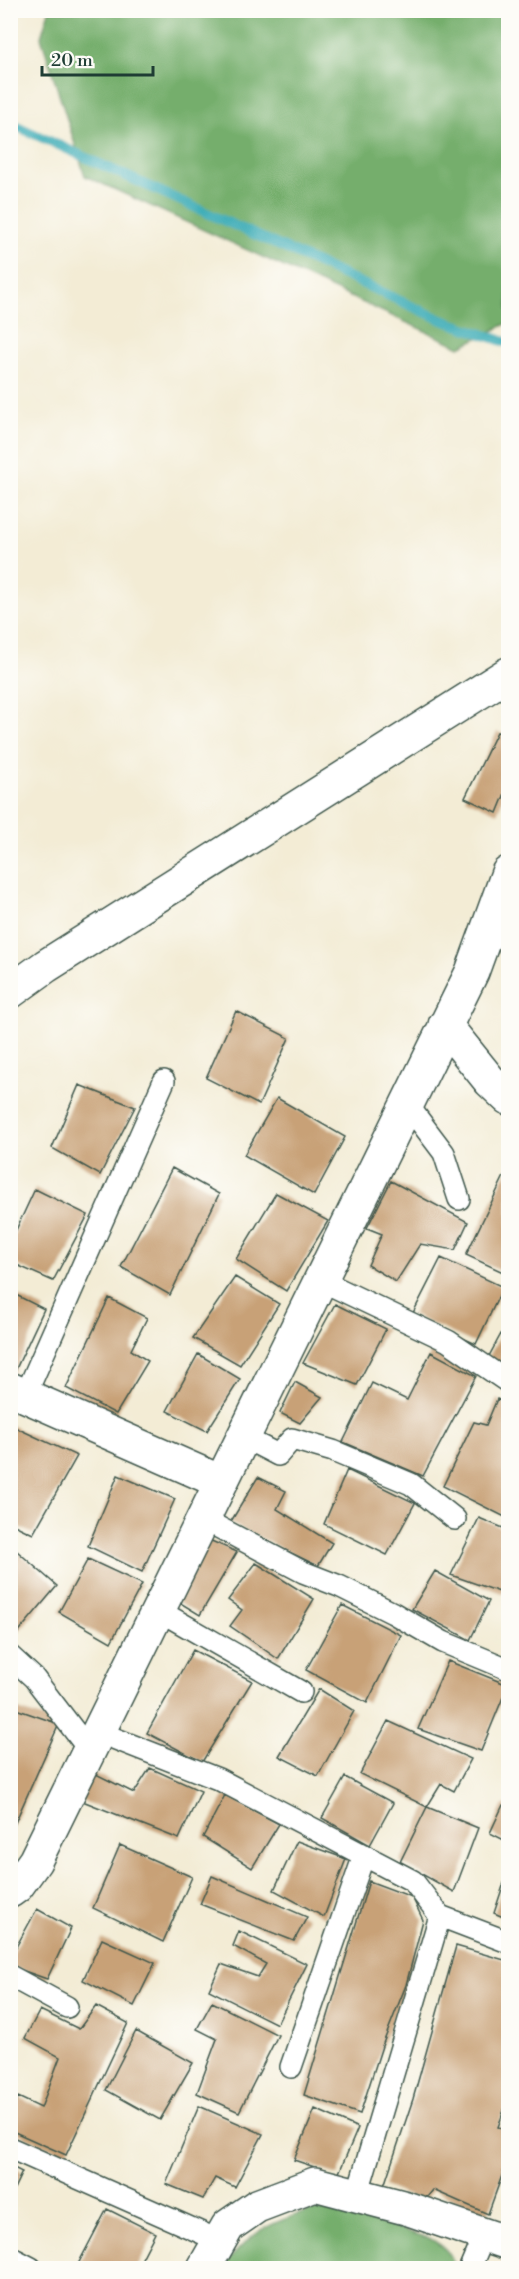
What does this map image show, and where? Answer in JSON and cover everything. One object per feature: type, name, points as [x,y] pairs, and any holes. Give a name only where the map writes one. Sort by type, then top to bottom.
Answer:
[{"type":"street","points":[[10,992],[46,966],[508,674]]},
{"type":"street","points":[[13,1887],[35,1861],[472,972],[508,873]]},
{"type":"street","points":[[445,1025],[490,1081],[508,1098]]},
{"type":"street","points":[[17,1392],[221,1482]]},
{"type":"street","points":[[212,2255],[228,2226],[257,2206],[315,2184],[406,2208],[496,2239]]},
{"type":"lane","points":[[17,1392],[164,1081]]},
{"type":"lane","points":[[407,1104],[444,1153],[459,1199]]},
{"type":"lane","points":[[320,1280],[448,1341],[508,1382]]},
{"type":"lane","points":[[243,1437],[278,1455],[292,1439],[333,1451],[411,1484],[455,1519]]},
{"type":"lane","points":[[203,1519],[303,1572],[339,1586],[384,1608],[443,1641],[508,1669]]},
{"type":"lane","points":[[158,1610],[301,1692]]},
{"type":"lane","points":[[10,1656],[94,1741],[218,1779],[413,1881],[440,1916],[508,1942]]},
{"type":"lane","points":[[291,2067],[364,1855]]},
{"type":"lane","points":[[357,2195],[440,1916]]},
{"type":"lane","points":[[10,1976],[67,2007]]},
{"type":"lane","points":[[10,2148],[212,2255]]},
{"type":"lane","points":[[470,2268],[496,2239]]},
{"type":"lane","points":[[10,2257],[31,2268]]},
{"type":"green space","points":[[49,11],[508,11],[508,323],[460,347],[85,176],[41,37]]},
{"type":"green space","points":[[311,2210],[337,2210],[429,2238],[446,2250],[454,2268],[222,2268],[243,2245],[261,2230]]},
{"type":"building","points":[[497,732],[508,735],[508,786],[497,813],[465,798]]},
{"type":"building","points":[[236,1011],[289,1038],[259,1105],[206,1078]]},
{"type":"building","points":[[79,1085],[135,1107],[100,1175],[52,1148]]},
{"type":"building","points":[[277,1098],[345,1137],[314,1195],[244,1155]]},
{"type":"building","points":[[172,1168],[219,1194],[170,1295],[121,1267]]},
{"type":"building","points":[[508,1168],[508,1263],[503,1272],[466,1255]]},
{"type":"building","points":[[391,1181],[468,1222],[455,1250],[420,1244],[396,1282],[368,1265],[382,1234],[367,1228]]},
{"type":"building","points":[[35,1189],[88,1215],[53,1281],[10,1262],[10,1243]]},
{"type":"building","points":[[276,1193],[328,1221],[286,1291],[236,1259]]},
{"type":"building","points":[[441,1258],[503,1287],[476,1344],[412,1315]]},
{"type":"building","points":[[235,1277],[279,1304],[240,1365],[193,1338]]},
{"type":"building","points":[[10,1292],[44,1309],[14,1373],[10,1372]]},
{"type":"building","points":[[109,1298],[147,1318],[131,1350],[148,1361],[116,1414],[66,1388]]},
{"type":"building","points":[[335,1304],[386,1329],[357,1385],[303,1363]]},
{"type":"building","points":[[508,1321],[508,1369],[488,1358]]},
{"type":"building","points":[[431,1352],[476,1376],[423,1476],[343,1442],[372,1383],[407,1400]]},
{"type":"building","points":[[198,1354],[240,1379],[207,1431],[167,1411]]},
{"type":"building","points":[[295,1382],[322,1397],[300,1423],[280,1413]]},
{"type":"building","points":[[497,1399],[508,1405],[507,1518],[443,1486],[474,1422],[486,1425]]},
{"type":"building","points":[[10,1425],[77,1456],[33,1534],[10,1523]]},
{"type":"building","points":[[347,1470],[415,1503],[387,1555],[324,1524]]},
{"type":"building","points":[[118,1475],[175,1499],[142,1572],[88,1546]]},
{"type":"building","points":[[258,1477],[286,1491],[277,1509],[332,1543],[318,1566],[230,1523]]},
{"type":"building","points":[[479,1518],[508,1530],[508,1595],[451,1575]]},
{"type":"building","points":[[209,1540],[237,1552],[200,1615],[177,1601]]},
{"type":"building","points":[[17,1551],[57,1586],[10,1642],[10,1558]]},
{"type":"building","points":[[88,1559],[142,1584],[111,1642],[59,1612]]},
{"type":"building","points":[[256,1563],[314,1599],[278,1659],[230,1626],[242,1610],[228,1600]]},
{"type":"building","points":[[435,1571],[489,1601],[470,1640],[412,1609]]},
{"type":"building","points":[[342,1605],[401,1635],[367,1703],[306,1670]]},
{"type":"building","points":[[193,1650],[252,1681],[202,1762],[147,1733]]},
{"type":"building","points":[[448,1661],[508,1685],[481,1751],[418,1729]]},
{"type":"building","points":[[319,1689],[354,1711],[318,1776],[279,1756]]},
{"type":"building","points":[[10,1707],[59,1724],[10,1834]]},
{"type":"building","points":[[388,1721],[471,1759],[454,1791],[441,1784],[427,1807],[360,1774]]},
{"type":"building","points":[[150,1768],[201,1791],[179,1839],[80,1800],[92,1772],[134,1793]]},
{"type":"building","points":[[345,1777],[393,1803],[370,1845],[322,1818]]},
{"type":"building","points":[[225,1795],[279,1824],[252,1868],[203,1837]]},
{"type":"building","points":[[503,1805],[508,1806],[508,1842],[490,1833]]},
{"type":"building","points":[[427,1807],[478,1828],[454,1892],[400,1862]]},
{"type":"building","points":[[297,1841],[346,1859],[324,1917],[274,1890]]},
{"type":"building","points":[[120,1845],[192,1877],[163,1942],[93,1908]]},
{"type":"building","points":[[508,1871],[508,1919],[494,1913]]},
{"type":"building","points":[[212,1876],[307,1917],[294,1941],[200,1904]]},
{"type":"building","points":[[369,1881],[412,1897],[423,1920],[406,1985],[382,2046],[360,2114],[304,2095]]},
{"type":"building","points":[[37,1909],[71,1928],[47,1979],[10,1966],[10,1958]]},
{"type":"building","points":[[239,1931],[307,1964],[277,2024],[209,1990],[221,1964],[258,1977],[266,1964],[233,1946]]},
{"type":"building","points":[[102,1939],[155,1963],[134,2006],[83,1980]]},
{"type":"building","points":[[456,1946],[508,1961],[508,2099],[498,2127],[508,2130],[508,2159],[488,2214],[433,2190],[423,2202],[384,2186],[413,2099]]},
{"type":"building","points":[[212,2002],[278,2035],[239,2112],[197,2093],[217,2039],[197,2029]]},
{"type":"building","points":[[96,2006],[128,2023],[66,2155],[10,2130],[10,2112],[18,2097],[41,2108],[60,2057],[25,2038],[40,2010],[79,2029]]},
{"type":"building","points":[[136,2031],[193,2063],[160,2120],[106,2090]]},
{"type":"building","points":[[199,2106],[263,2134],[235,2187],[215,2178],[203,2199],[166,2184]]},
{"type":"building","points":[[315,2109],[358,2128],[338,2175],[294,2160]]},
{"type":"building","points":[[10,2166],[22,2172],[10,2197]]},
{"type":"building","points":[[107,2209],[155,2233],[137,2268],[76,2268]]},
{"type":"waterway","points":[[10,123],[442,320],[508,343]]}]
